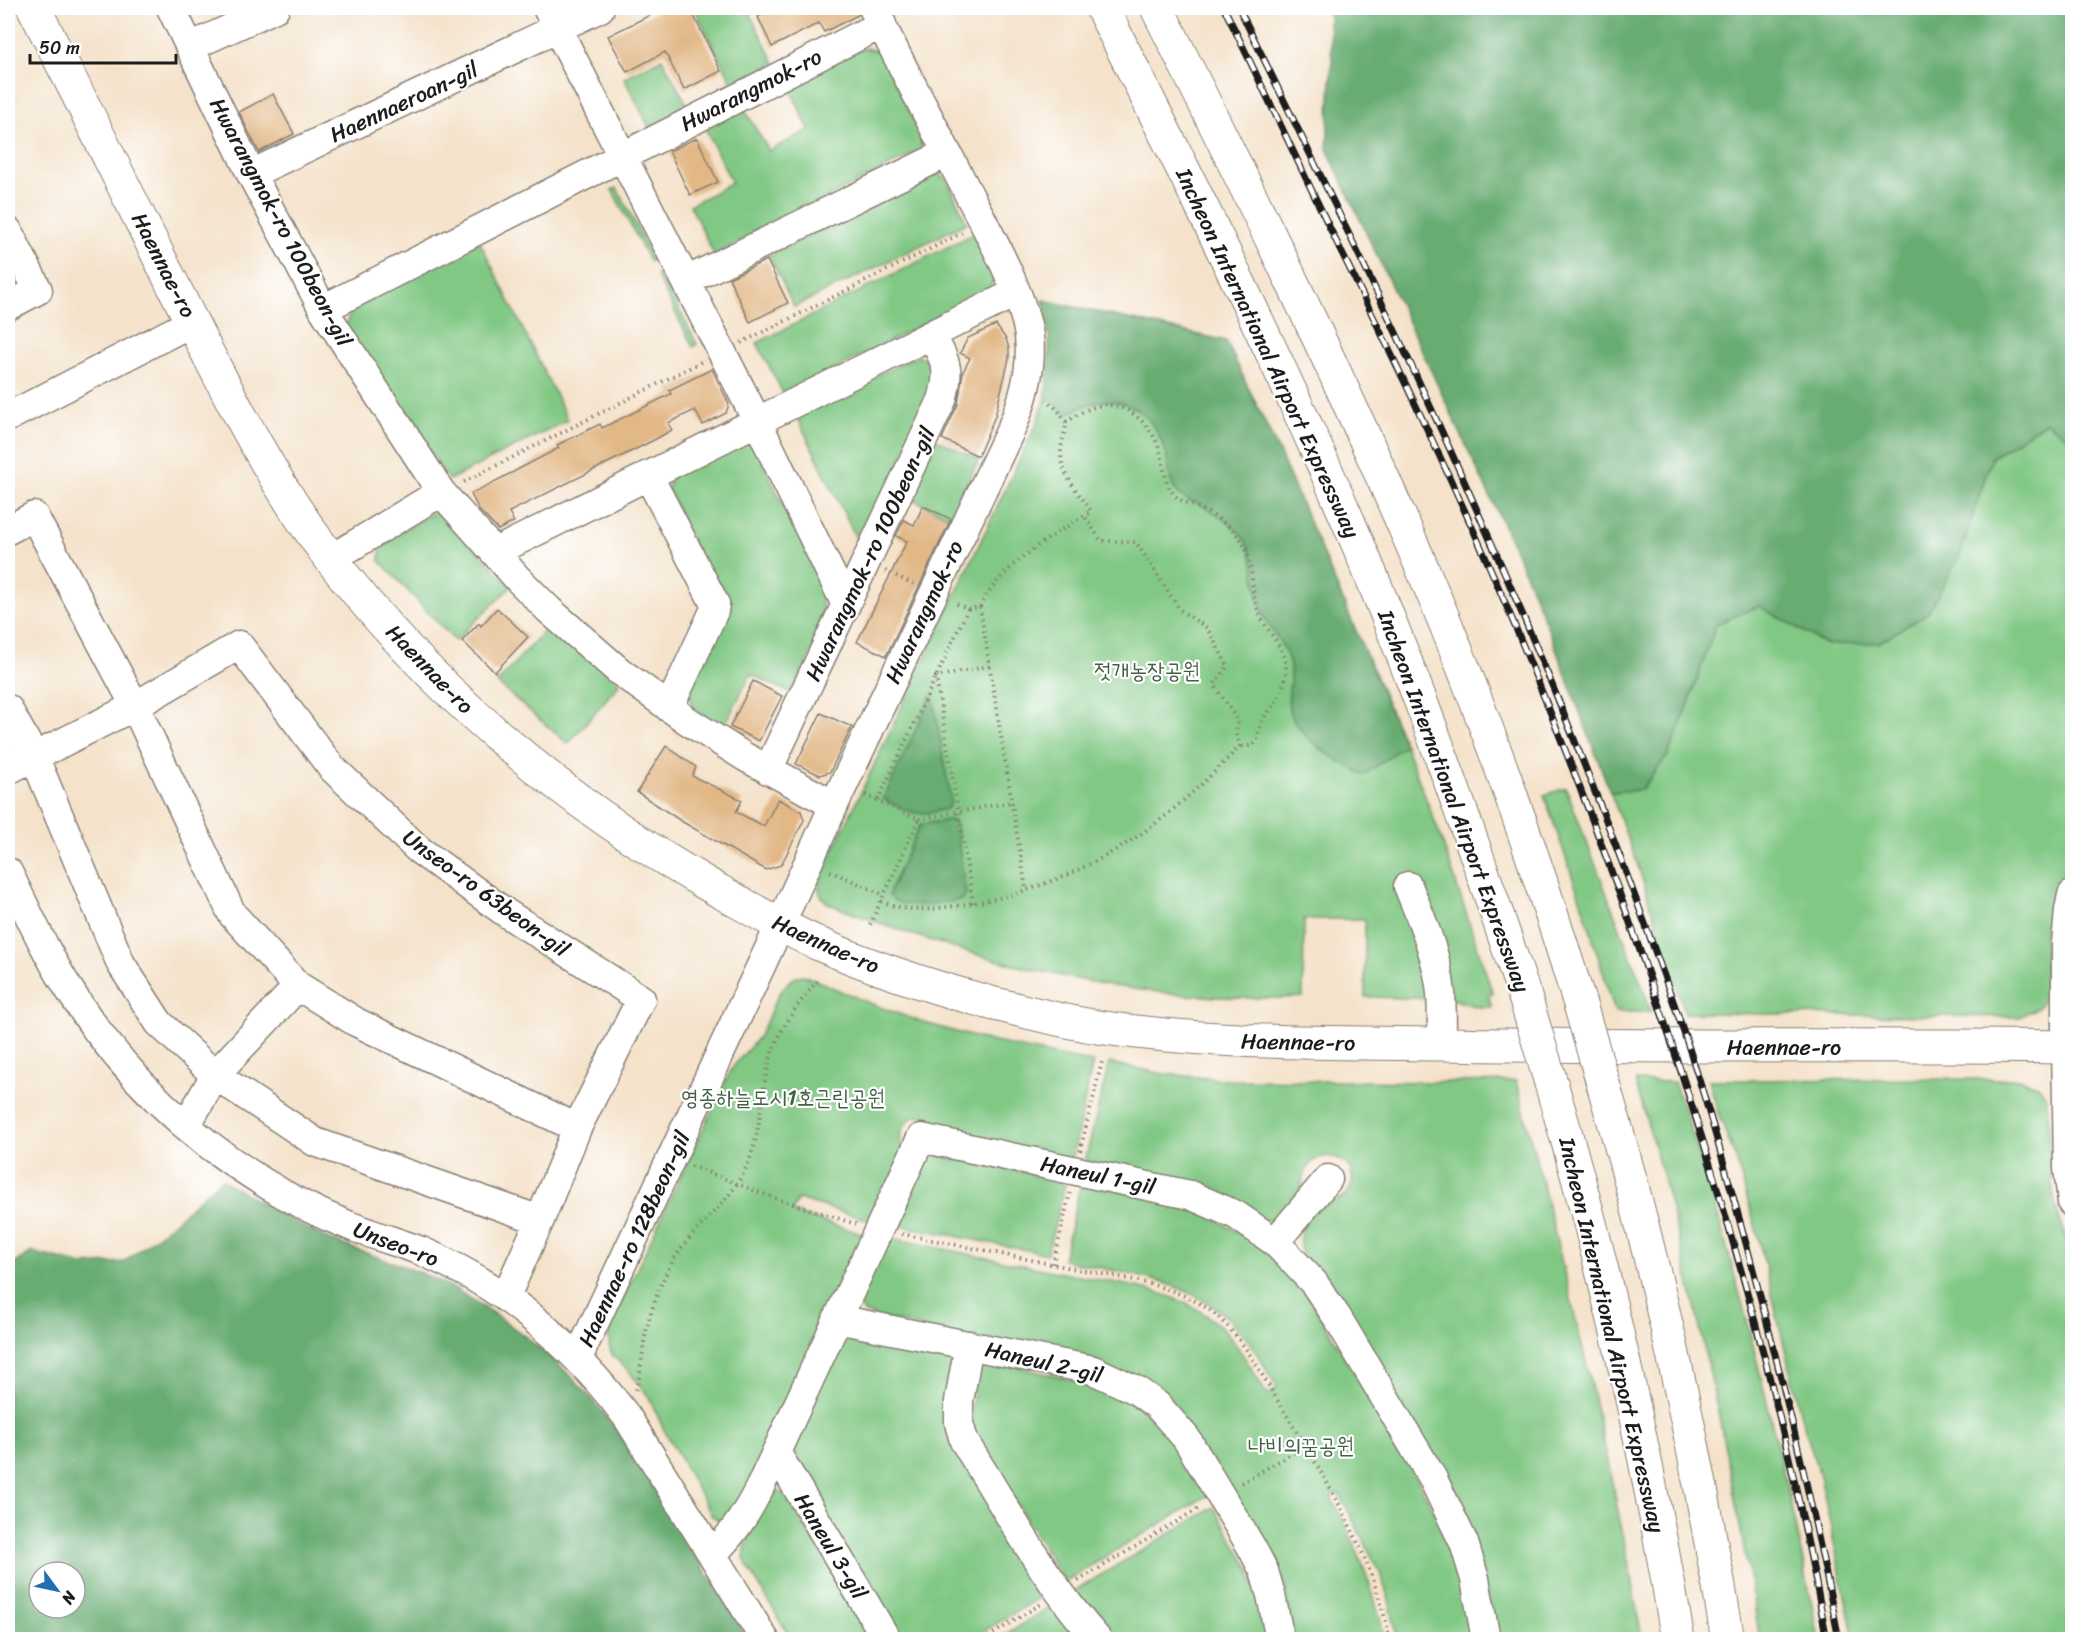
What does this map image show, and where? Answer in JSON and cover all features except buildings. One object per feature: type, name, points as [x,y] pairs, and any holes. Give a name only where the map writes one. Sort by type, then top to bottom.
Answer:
[{"type":"main road","name":"Haennae-ro","points":[[34,8],[192,322],[265,460],[292,504],[331,559],[416,658],[496,735],[597,814],[647,848],[780,925],[826,947],[919,982],[1023,1011],[1092,1026],[1163,1035],[1237,1041],[1442,1044],[1702,1047],[2069,1046]]},
{"type":"main road","name":"Incheon International Airport Expressway","points":[[1102,8],[1192,188],[1329,476],[1380,597],[1457,796],[1525,997],[1577,1172],[1627,1377],[1678,1640]]},
{"type":"main road","points":[[1157,8],[1277,249],[1337,376],[1427,579],[1472,691],[1514,806],[1579,1001],[1647,1239],[1676,1364],[1714,1552],[1728,1640]]},
{"type":"street","name":"Hwarangmok-ro 100beon-gil","points":[[171,8],[251,174],[323,309],[448,489],[518,579],[557,618],[669,708],[768,770],[845,798]]},
{"type":"street","points":[[190,47],[275,8]]},
{"type":"street","points":[[600,8],[552,19],[686,281],[846,605]]},
{"type":"street","name":"Hwarangmok-ro","points":[[621,155],[878,16],[992,243],[1027,326],[1030,356],[1021,405],[845,798],[780,925]]},
{"type":"street","name":"Haennaeroan-gil","points":[[251,174],[552,19]]},
{"type":"street","points":[[686,281],[947,153]]},
{"type":"street","points":[[323,309],[621,155]]},
{"type":"street","points":[[8,231],[38,290],[8,306]]},
{"type":"street","points":[[495,552],[1015,293]]},
{"type":"street","points":[[8,417],[192,322]]},
{"type":"street","name":"Hwarangmok-ro 100beon-gil","points":[[768,770],[942,400],[948,370],[932,336]]},
{"type":"street","points":[[648,474],[715,604],[714,611],[669,708]]},
{"type":"street","points":[[331,559],[448,489]]},
{"type":"street","points":[[8,530],[34,516],[135,706],[232,914],[298,986],[356,1022],[577,1128]]},
{"type":"street","name":"Unseo-ro 63beon-gil","points":[[8,770],[135,706],[239,645],[331,767],[419,850],[506,914],[640,999],[577,1128],[506,1296]]},
{"type":"street","points":[[8,709],[34,756],[121,964],[159,1023],[214,1075],[315,1142],[540,1220]]},
{"type":"street","name":"Unseo-ro","points":[[8,872],[58,971],[93,1025],[129,1071],[186,1126],[264,1183],[311,1208],[348,1225],[421,1251],[506,1296],[550,1331],[578,1358],[604,1386],[627,1417],[765,1640]]},
{"type":"street","points":[[1408,886],[1423,923],[1437,972],[1441,994],[1442,1044]]},
{"type":"street","points":[[2073,895],[2069,910],[2066,944],[2069,1046],[2068,1168],[2073,1203]]},
{"type":"street","name":"Haennae-ro 128beon-gil","points":[[578,1358],[780,925]]},
{"type":"street","points":[[186,1126],[214,1075],[298,986]]},
{"type":"street","name":"Haneul 1-gil","points":[[713,1554],[733,1534],[745,1516],[921,1138],[1190,1195],[1236,1215],[1275,1242],[1314,1283],[1433,1479],[1464,1543],[1486,1640]]},
{"type":"street","points":[[1275,1242],[1328,1179]]},
{"type":"street","name":"Haneul 2-gil","points":[[837,1319],[1093,1370],[1136,1390],[1157,1405],[1186,1438],[1252,1548],[1264,1571],[1280,1640]]},
{"type":"street","points":[[969,1345],[959,1401],[958,1423],[964,1441],[1044,1572],[1074,1613],[1098,1640]]},
{"type":"street","name":"Haneul 3-gil","points":[[776,1452],[887,1640]]},
{"type":"path","points":[[749,339],[973,228]]},
{"type":"path","points":[[448,489],[702,362]]},
{"type":"path","points":[[1026,889],[980,607],[997,582],[1018,561],[1092,511],[1062,468],[1061,448],[1066,422],[1058,410],[1043,398]]},
{"type":"path","points":[[1066,422],[1080,413],[1099,406],[1113,406],[1132,413],[1145,423],[1156,438],[1167,482],[1174,494],[1183,502],[1202,509],[1218,519],[1234,532],[1245,547],[1257,610],[1278,643],[1286,672],[1275,704],[1260,725],[1259,738],[1247,747],[1240,746]]},
{"type":"path","points":[[1084,515],[1101,542],[1136,542],[1180,610],[1207,628],[1228,666],[1214,684],[1238,721],[1236,734],[1240,746]]},
{"type":"path","points":[[879,568],[923,588]]},
{"type":"path","points":[[946,599],[968,609],[980,607]]},
{"type":"path","points":[[878,800],[968,609]]},
{"type":"path","points":[[936,678],[989,666]]},
{"type":"path","points":[[936,678],[973,903]]},
{"type":"path","points":[[881,901],[897,908],[915,910],[973,903],[1026,889],[1072,872],[1136,837],[1168,814],[1240,746]]},
{"type":"path","points":[[845,798],[878,800],[919,819],[1012,802]]},
{"type":"path","points":[[870,925],[919,819]]},
{"type":"path","points":[[821,868],[884,895]]},
{"type":"path","points":[[636,1390],[647,1328],[662,1283],[673,1260],[686,1243],[729,1197],[738,1184],[759,1129],[773,1052],[788,1020],[820,978]]},
{"type":"path","points":[[1078,1158],[1103,1058]]},
{"type":"path","points":[[683,1163],[774,1198],[859,1224]]},
{"type":"path","points":[[1053,1264],[1071,1191]]},
{"type":"path","points":[[892,1232],[1161,1288],[1190,1298],[1208,1309],[1227,1325],[1244,1345],[1357,1537],[1373,1576],[1390,1640]]},
{"type":"path","points":[[1239,1484],[1305,1446]]},
{"type":"path","points":[[1078,1581],[1211,1501]]},
{"type":"path","points":[[982,1640],[1051,1598]]},
{"type":"green space","points":[[694,8],[763,8],[750,14],[775,63],[733,84]]},
{"type":"green space","points":[[1328,8],[2072,8],[2072,441],[2046,422],[1992,457],[1959,557],[1927,614],[1878,643],[1827,645],[1759,606],[1716,624],[1688,706],[1668,755],[1641,790],[1610,792],[1551,636],[1516,552],[1327,149],[1332,61]]},
{"type":"green space","points":[[865,48],[877,51],[882,56],[922,138],[921,150],[714,255],[690,205],[732,183],[704,126],[743,107],[769,151],[809,130],[788,84]]},
{"type":"green space","points":[[662,58],[689,108],[650,129],[624,78]]},
{"type":"green space","points":[[935,173],[944,177],[948,182],[967,223],[794,307],[769,255]]},
{"type":"green space","points":[[617,188],[654,260],[650,262],[612,190]]},
{"type":"green space","points":[[973,234],[992,272],[990,290],[784,395],[757,343]]},
{"type":"green space","points":[[479,240],[568,420],[449,480],[346,328],[350,309]]},
{"type":"green space","points":[[660,272],[697,344],[693,347],[656,274]]},
{"type":"green space","name":"젓개농장공원","points":[[1043,300],[1226,341],[1279,452],[1405,745],[1439,832],[1493,994],[1488,995],[1492,1007],[1478,1007],[1452,999],[1365,997],[1365,919],[1304,919],[1303,997],[1242,998],[1182,995],[1121,987],[1002,962],[944,945],[829,904],[821,895],[820,878],[1037,423],[1046,395],[1050,360],[1050,335]]},
{"type":"green space","points":[[1043,300],[1226,341],[1279,452],[1405,745],[1364,775],[1324,752],[1300,729],[1290,713],[1288,700],[1291,672],[1288,658],[1261,609],[1251,555],[1244,539],[1224,519],[1186,499],[1176,491],[1159,436],[1140,412],[1114,401],[1084,406],[1067,414],[1046,395],[1049,336]]},
{"type":"green space","points":[[917,356],[931,360],[938,378],[861,548],[796,415]]},
{"type":"green space","points":[[2046,422],[2072,441],[2072,857],[2047,907],[2044,932],[2046,978],[2044,998],[2039,1007],[2019,1017],[1685,1013],[1637,863],[1610,792],[1641,790],[1668,755],[1688,706],[1716,624],[1759,606],[1827,645],[1959,557],[1992,457]]},
{"type":"green space","points":[[935,439],[979,459],[951,518],[908,497]]},
{"type":"green space","points":[[747,442],[753,444],[816,570],[822,605],[821,620],[813,648],[792,694],[751,674],[723,729],[693,708],[689,692],[725,613],[668,489],[673,475]]},
{"type":"green space","points":[[435,511],[441,512],[511,587],[455,641],[380,561],[380,549],[384,542]]},
{"type":"green space","points":[[549,625],[620,683],[568,744],[497,683]]},
{"type":"green space","points":[[931,696],[951,801],[948,808],[944,810],[916,813],[905,810],[884,798]]},
{"type":"green space","points":[[1566,788],[1651,1012],[1615,1012],[1584,910],[1544,795]]},
{"type":"green space","points":[[953,821],[956,825],[966,893],[961,900],[933,904],[911,905],[894,900],[889,895],[890,890],[919,827],[923,824]]},
{"type":"green space","name":"영종하늘도시1호근린공원","points":[[803,975],[877,1006],[938,1027],[1015,1047],[1093,1062],[1072,1160],[949,1131],[936,1121],[922,1116],[910,1119],[905,1125],[901,1134],[902,1157],[872,1221],[798,1199],[792,1212],[866,1235],[742,1506],[723,1523],[712,1516],[663,1428],[649,1397],[628,1370],[613,1356],[608,1335],[610,1326],[731,1070],[758,1037],[776,1000],[787,984]]},
{"type":"green space","points":[[1109,1063],[1165,1074],[1228,1080],[1516,1081],[1601,1429],[1642,1639],[1497,1639],[1470,1526],[1455,1492],[1432,1452],[1300,1247],[1300,1234],[1308,1218],[1318,1209],[1348,1192],[1352,1182],[1351,1172],[1347,1165],[1332,1157],[1315,1160],[1308,1166],[1296,1200],[1281,1218],[1270,1221],[1085,1161]]},
{"type":"green space","points":[[2020,1079],[2037,1085],[2047,1098],[2054,1194],[2058,1213],[2072,1246],[2072,1639],[1854,1639],[1821,1480],[1801,1416],[1758,1236],[1736,1159],[1717,1110],[1709,1080]]},
{"type":"green space","points":[[1635,1081],[1674,1082],[1705,1172],[1748,1325],[1803,1560],[1819,1639],[1760,1639],[1735,1499],[1691,1288]]},
{"type":"green space","points":[[933,1155],[1066,1180],[1047,1254],[893,1224],[926,1157]]},
{"type":"green space","points":[[221,1179],[321,1235],[414,1270],[444,1283],[475,1301],[540,1348],[595,1402],[636,1459],[748,1639],[8,1639],[8,1267],[32,1252],[83,1265],[124,1262],[171,1225]]},
{"type":"green space","name":"나비의꿈공원","points":[[1081,1182],[1198,1209],[1260,1245],[1301,1284],[1403,1453],[1452,1543],[1474,1639],[1398,1639],[1379,1570],[1338,1492],[1331,1497],[1363,1566],[1385,1639],[1293,1639],[1285,1588],[1278,1568],[1157,1390],[865,1313],[857,1302],[887,1237],[1133,1286],[1180,1301],[1207,1316],[1237,1346],[1267,1395],[1277,1388],[1244,1335],[1213,1306],[1173,1286],[1151,1279],[1063,1260]]},
{"type":"green space","points":[[848,1335],[951,1355],[955,1362],[949,1397],[1047,1593],[971,1639],[900,1639],[792,1460],[791,1440],[840,1341]]},
{"type":"green space","points":[[988,1362],[1113,1389],[1160,1423],[1208,1495],[1064,1582],[975,1435],[970,1421],[976,1372],[981,1365]]},
{"type":"green space","points":[[771,1489],[785,1495],[876,1639],[791,1639],[744,1558],[759,1504]]},
{"type":"green space","points":[[1214,1507],[1249,1568],[1269,1639],[1111,1639],[1071,1593]]},
{"type":"green space","points":[[1054,1604],[1082,1640],[996,1640]]},
{"type":"railway","points":[[1224,8],[1480,544],[1571,764],[1617,886],[1701,1133],[1738,1258],[1801,1512],[1827,1640]]},
{"type":"railway","points":[[1239,8],[1387,314],[1499,559],[1575,741],[1646,925],[1700,1084],[1747,1247],[1797,1442],[1839,1640]]}]
